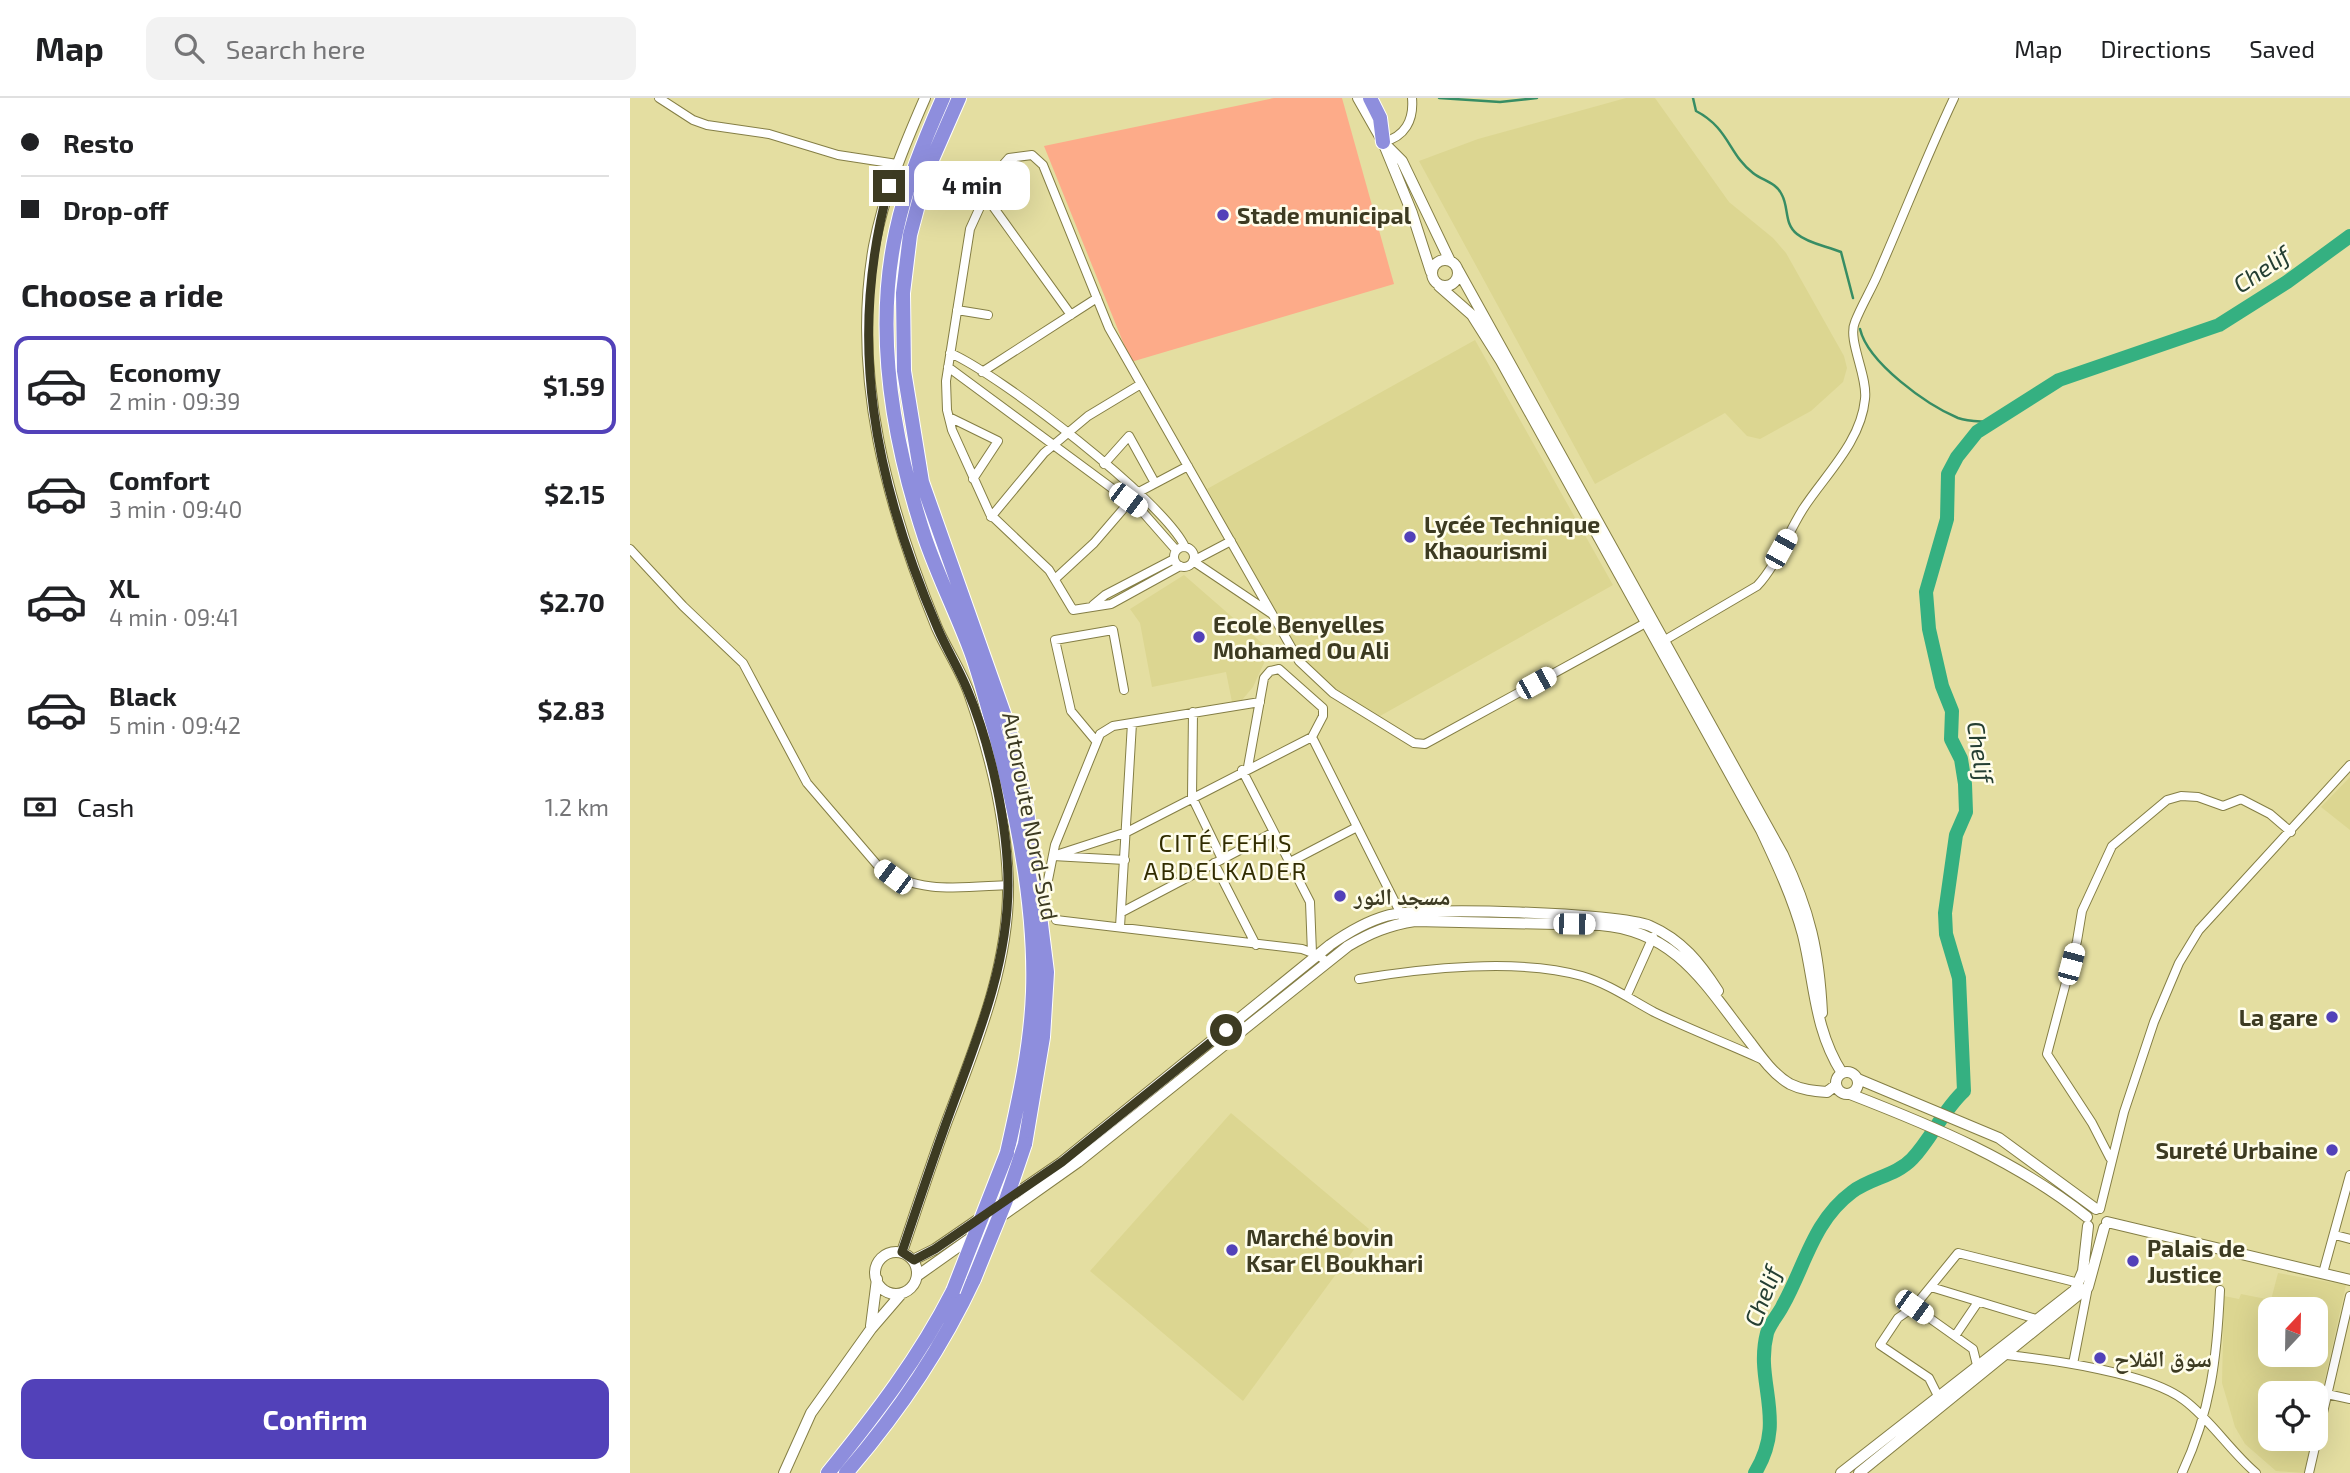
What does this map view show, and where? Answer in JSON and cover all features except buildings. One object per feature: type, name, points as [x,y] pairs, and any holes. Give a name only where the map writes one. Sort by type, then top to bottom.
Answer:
[{"type":"highway","name":"Autoroute Nord-Sud","points":[[828,1473],[903,1377],[953,1291],[1007,1153],[1023,1085],[1033,993],[1032,941],[1021,858],[1003,765],[971,651],[926,541],[912,496],[902,459],[890,380],[887,295],[895,234],[915,166],[943,98]]},
{"type":"highway","name":"Autoroute Nord-Sud","points":[[846,1473],[915,1384],[949,1332],[974,1279],[1010,1191],[1025,1144],[1043,1037],[1047,972],[1026,803],[1009,728],[922,482],[904,371],[903,293],[910,235],[928,171],[959,98]]},
{"type":"highway","points":[[1370,98],[1380,118],[1383,142]]},
{"type":"street","points":[[659,98],[693,120],[707,125],[769,134],[838,155],[897,164]]},
{"type":"street","points":[[902,1252],[982,1027],[1004,933],[1008,885],[1001,817],[988,754],[968,691],[938,629],[902,533],[874,418],[867,304],[874,247],[897,164],[925,98]]},
{"type":"street","points":[[1358,98],[1383,142],[1412,213],[1433,280],[1464,306],[1483,330],[1650,621],[1665,640],[1800,890],[1813,931],[1823,1012],[1820,1023]]},
{"type":"street","points":[[1383,142],[1398,137],[1405,129],[1411,114],[1412,98]]},
{"type":"street","points":[[1665,640],[1756,586],[1766,577],[1802,511],[1853,439],[1866,397],[1863,367],[1853,337],[1854,322],[1866,302],[1917,177],[1954,98]]},
{"type":"street","points":[[1383,142],[1402,160],[1450,261],[1458,270],[1650,621],[1761,830],[1780,871],[1802,934],[1816,1015],[1827,1045],[1842,1073]]},
{"type":"street","points":[[1231,541],[1111,604],[1077,611],[1069,607],[1055,579],[991,517],[948,417],[945,393],[970,229],[984,194],[995,174],[1009,158],[1026,154],[1038,159],[1109,328],[1274,615],[1299,661],[1318,682],[1421,744],[1650,621]]},
{"type":"street","points":[[984,194],[1070,315]]},
{"type":"street","points":[[1431,272],[1438,261],[1450,261]]},
{"type":"street","points":[[1439,286],[1448,286],[1455,282],[1458,270]]},
{"type":"street","points":[[982,372],[1097,298]]},
{"type":"street","points":[[957,310],[989,315]]},
{"type":"street","points":[[950,353],[982,372],[1067,432],[1137,493],[1180,536],[1180,566]]},
{"type":"street","points":[[948,367],[1055,443],[1128,500],[1178,552]]},
{"type":"street","points":[[991,517],[1067,432],[1141,384]]},
{"type":"street","points":[[948,417],[999,441],[973,479]]},
{"type":"street","points":[[1104,464],[1129,436],[1155,483]]},
{"type":"street","points":[[1055,579],[1094,543],[1128,500],[1188,466]]},
{"type":"street","points":[[630,549],[683,606],[743,663],[807,783],[880,867],[893,877],[927,888],[1008,885]]},
{"type":"street","points":[[1091,607],[1105,595],[1178,552],[1193,552],[1193,561]]},
{"type":"street","points":[[1193,561],[1274,615]]},
{"type":"street","points":[[1096,741],[1071,711],[1055,640],[1113,630],[1125,690]]},
{"type":"street","points":[[1053,856],[1127,832],[1245,769],[1312,737],[1323,716],[1322,708],[1279,669],[1270,671],[1264,678],[1245,769],[1312,908],[1319,957]]},
{"type":"street","points":[[1048,880],[1053,856],[1100,734],[1113,726],[1260,702]]},
{"type":"street","points":[[1193,712],[1192,797],[1256,945]]},
{"type":"street","points":[[1120,927],[1132,723]]},
{"type":"street","points":[[1312,737],[1402,918]]},
{"type":"street","points":[[2073,1364],[2084,1285],[2087,1221],[2098,1209],[2110,1158],[2154,1023],[2179,963],[2199,930],[2350,765]]},
{"type":"street","points":[[2110,1158],[2092,1123],[2047,1054],[2077,941],[2082,911],[2112,846],[2166,800],[2181,796],[2223,806],[2241,799],[2270,814],[2291,832]]},
{"type":"street","points":[[1290,862],[1357,827]]},
{"type":"street","points":[[1122,912],[1274,832]]},
{"type":"street","points":[[1053,856],[1125,860]]},
{"type":"street","points":[[914,1260],[935,1249],[1062,1162],[1355,928],[1402,918],[1613,917],[1649,925],[1668,935],[1696,958],[1764,1060]]},
{"type":"street","points":[[1402,918],[1624,926],[1653,937],[1692,967],[1764,1060],[1782,1078],[1798,1088],[1827,1092],[1836,1085]]},
{"type":"street","points":[[1056,920],[1256,945],[1319,957]]},
{"type":"street","points":[[1627,995],[1653,937]]},
{"type":"street","points":[[784,1473],[811,1413],[871,1329],[902,1293],[913,1285],[917,1276],[1078,1162],[1319,957]]},
{"type":"street","points":[[1359,979],[1426,967],[1534,969],[1581,976],[1764,1060]]},
{"type":"street","points":[[1865,1471],[2007,1355],[2084,1285],[2105,1225],[2107,1215],[1999,1138],[1858,1079],[1853,1073],[1842,1073],[1837,1078],[1836,1085],[1840,1092],[1960,1138],[2013,1165],[2097,1230],[2105,1225],[2350,1280]]},
{"type":"street","points":[[1850,1094],[1858,1087],[1858,1079]]},
{"type":"street","points":[[2323,1273],[2350,1175]]},
{"type":"street","points":[[2335,1235],[2350,1239]]},
{"type":"street","points":[[871,1329],[876,1269],[882,1257],[902,1252],[914,1260],[917,1276]]},
{"type":"street","points":[[1938,1396],[1929,1378],[1880,1345],[1898,1318],[1914,1307],[1958,1253],[2084,1285]]},
{"type":"street","points":[[877,1279],[889,1292],[902,1293]]},
{"type":"street","points":[[1841,1473],[1977,1364],[2084,1285]]},
{"type":"street","points":[[1931,1287],[2036,1319]]},
{"type":"street","points":[[2182,1473],[2204,1419],[2216,1353],[2220,1290]]},
{"type":"street","points":[[2328,1390],[2350,1296]]},
{"type":"street","points":[[1955,1336],[1978,1302]]},
{"type":"street","points":[[1914,1307],[1973,1349],[1977,1364]]},
{"type":"street","points":[[2007,1355],[2073,1364],[2173,1393],[2204,1419],[2256,1473]]},
{"type":"street","points":[[2328,1394],[2350,1399]]},
{"type":"street","points":[[2309,1473],[2314,1451]]},
{"type":"shaded area","name":"Stade municipal","points":[[1274,98],[1342,98],[1394,284],[1131,362],[1044,146]]},
{"type":"shaded area","points":[[1626,98],[1655,98],[1729,202],[1773,238],[1786,253],[1844,356],[1847,368],[1843,382],[1811,411],[1760,439],[1747,436],[1725,413],[1595,484],[1419,161],[1478,139]]},
{"type":"shaded area","name":"Lycée Technique Khaourismi","points":[[1475,340],[1613,585],[1380,716],[1308,672],[1207,489]]},
{"type":"shaded area","name":"Ecole Benyelles Mohamed Ou Ali","points":[[1184,575],[1270,650],[1253,687],[1242,700],[1232,702],[1226,672],[1152,687],[1140,623],[1130,609]]},
{"type":"shaded area","points":[[2350,777],[2350,830],[2321,807]]},
{"type":"shaded area","name":"Marché bovin Ksar El Boukhari","points":[[1231,1113],[1369,1229],[1243,1401],[1090,1271]]},
{"type":"shaded area","points":[[2278,1273],[2346,1285],[2328,1365],[2328,1297],[2272,1297]]},
{"type":"shaded area","points":[[2241,1294],[2258,1297],[2258,1367],[2328,1367],[2324,1381],[2258,1381],[2258,1451],[2309,1451],[2304,1473],[2276,1471],[2245,1444],[2235,1427],[2222,1383],[2224,1296],[2239,1299]]},
{"type":"waterway","points":[[1439,98],[1500,102],[1537,98]]},
{"type":"waterway","points":[[1693,98],[1696,111],[1715,125],[1745,166],[1779,191],[1793,230],[1807,240],[1841,252],[1853,298]]},
{"type":"waterway","name":"Chelif","points":[[1755,1473],[1769,1435],[1770,1418],[1764,1368],[1767,1333],[1819,1230],[1828,1216],[1852,1192],[1906,1165],[1964,1091],[1959,978],[1946,934],[1945,913],[1956,835],[1966,812],[1965,784],[1961,759],[1951,739],[1952,711],[1942,686],[1929,629],[1926,592],[1947,519],[1948,474],[1957,457],[1977,432],[2059,380],[2219,325],[2287,282],[2350,236]]},
{"type":"waterway","points":[[1860,329],[1865,342],[1886,369],[1915,393],[1958,418],[1990,422]]},
{"type":"place","name":"Stade municipal","points":[[1223,215]]},
{"type":"place","name":"Lycée Technique Khaourismi","points":[[1410,537]]},
{"type":"place","name":"Ecole Benyelles Mohamed Ou Ali","points":[[1199,637]]},
{"type":"place","name":"مسجد النور","points":[[1340,896]]},
{"type":"place","name":"La gare","points":[[2332,1017]]},
{"type":"place","name":"Sureté Urbaine","points":[[2332,1150]]},
{"type":"place","name":"Marché bovin Ksar El Boukhari","points":[[1232,1250]]},
{"type":"place","name":"Palais de Justice","points":[[2133,1261]]},
{"type":"place","name":"سوق الفلاح","points":[[2100,1358]]},
{"type":"district","name":"CITÉ FEHIS ABDELKADER","points":[[1226,856]]},
{"type":"route","points":[[889,186],[874,247],[867,304],[874,418],[882,460],[902,533],[938,629],[968,691],[988,754],[1001,817],[1008,885],[1004,933],[982,1027],[902,1252],[914,1260],[935,1249],[1062,1162],[1226,1030]]}]
